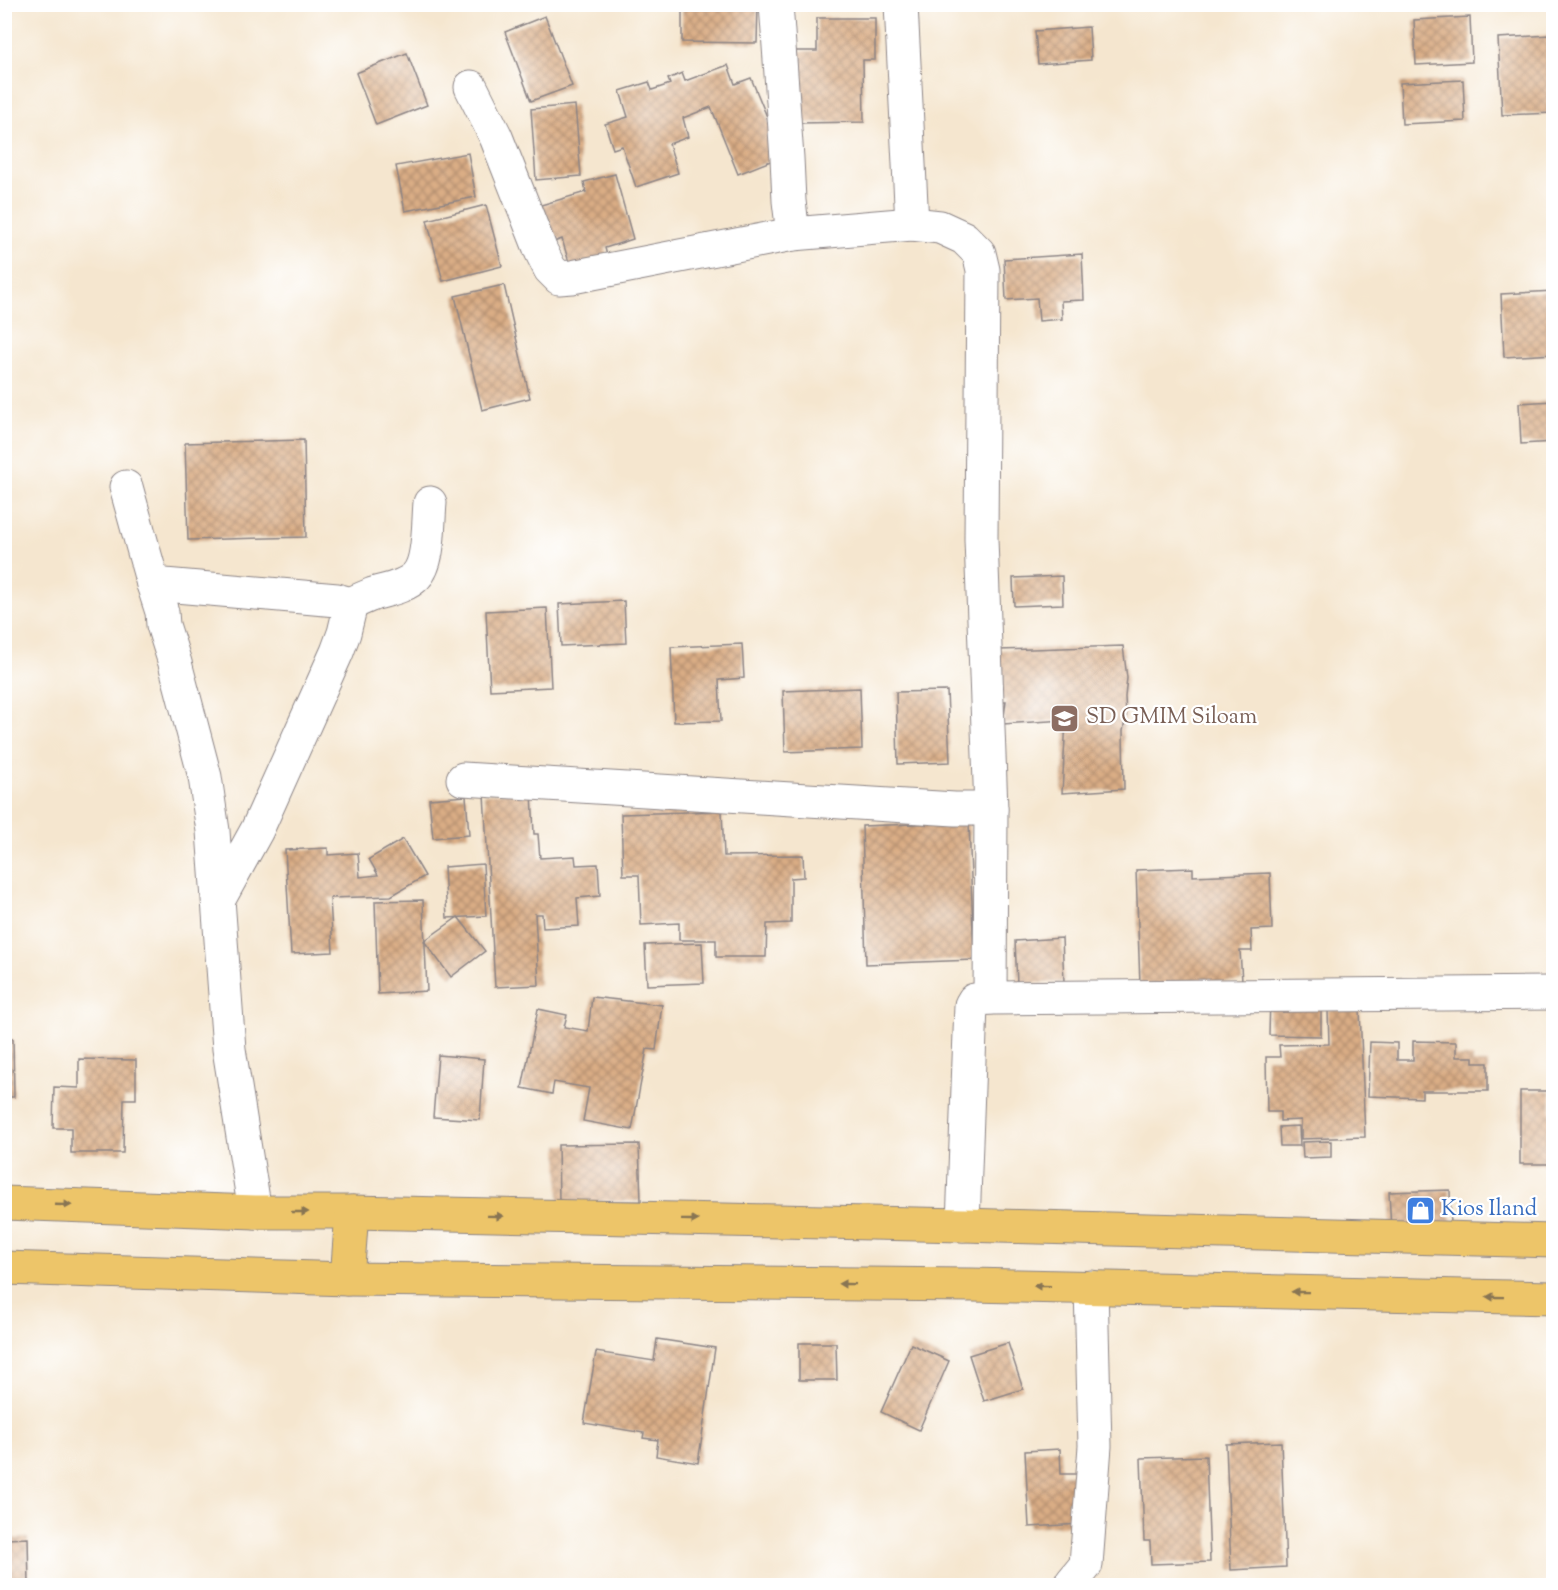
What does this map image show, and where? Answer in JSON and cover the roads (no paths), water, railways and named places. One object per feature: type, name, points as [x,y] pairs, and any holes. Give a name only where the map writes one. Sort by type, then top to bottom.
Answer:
[{"type":"highway","points":[[4,1203],[255,1212],[963,1225],[1554,1241]]},
{"type":"highway","points":[[347,1279],[352,1212]]},
{"type":"highway","points":[[4,1268],[347,1279],[972,1285],[1554,1298]]},
{"type":"street","points":[[776,4],[793,234]]},
{"type":"street","points":[[901,4],[912,224]]},
{"type":"street","points":[[471,87],[496,137],[541,252],[550,269],[559,278],[793,234],[912,224],[940,227],[964,238],[979,253],[983,270],[981,539],[991,809],[990,998]]},
{"type":"street","points":[[126,487],[162,612],[163,625],[205,777],[213,831],[229,1049],[255,1212]]},
{"type":"street","points":[[153,584],[337,600],[351,604],[416,577],[423,567],[430,503]]},
{"type":"street","points":[[219,899],[257,830],[344,633],[351,604]]},
{"type":"street","points":[[463,779],[955,809],[991,809]]},
{"type":"street","points":[[963,1225],[971,1005],[974,1000],[990,998],[1554,993]]},
{"type":"street","points":[[1072,1586],[1072,1582],[1086,1565],[1095,1446],[1091,1287]]},
{"type":"place","name":"SD GMIM Siloam","points":[[1065,718]]},
{"type":"place","name":"Kios Iland","points":[[1420,1210]]}]
